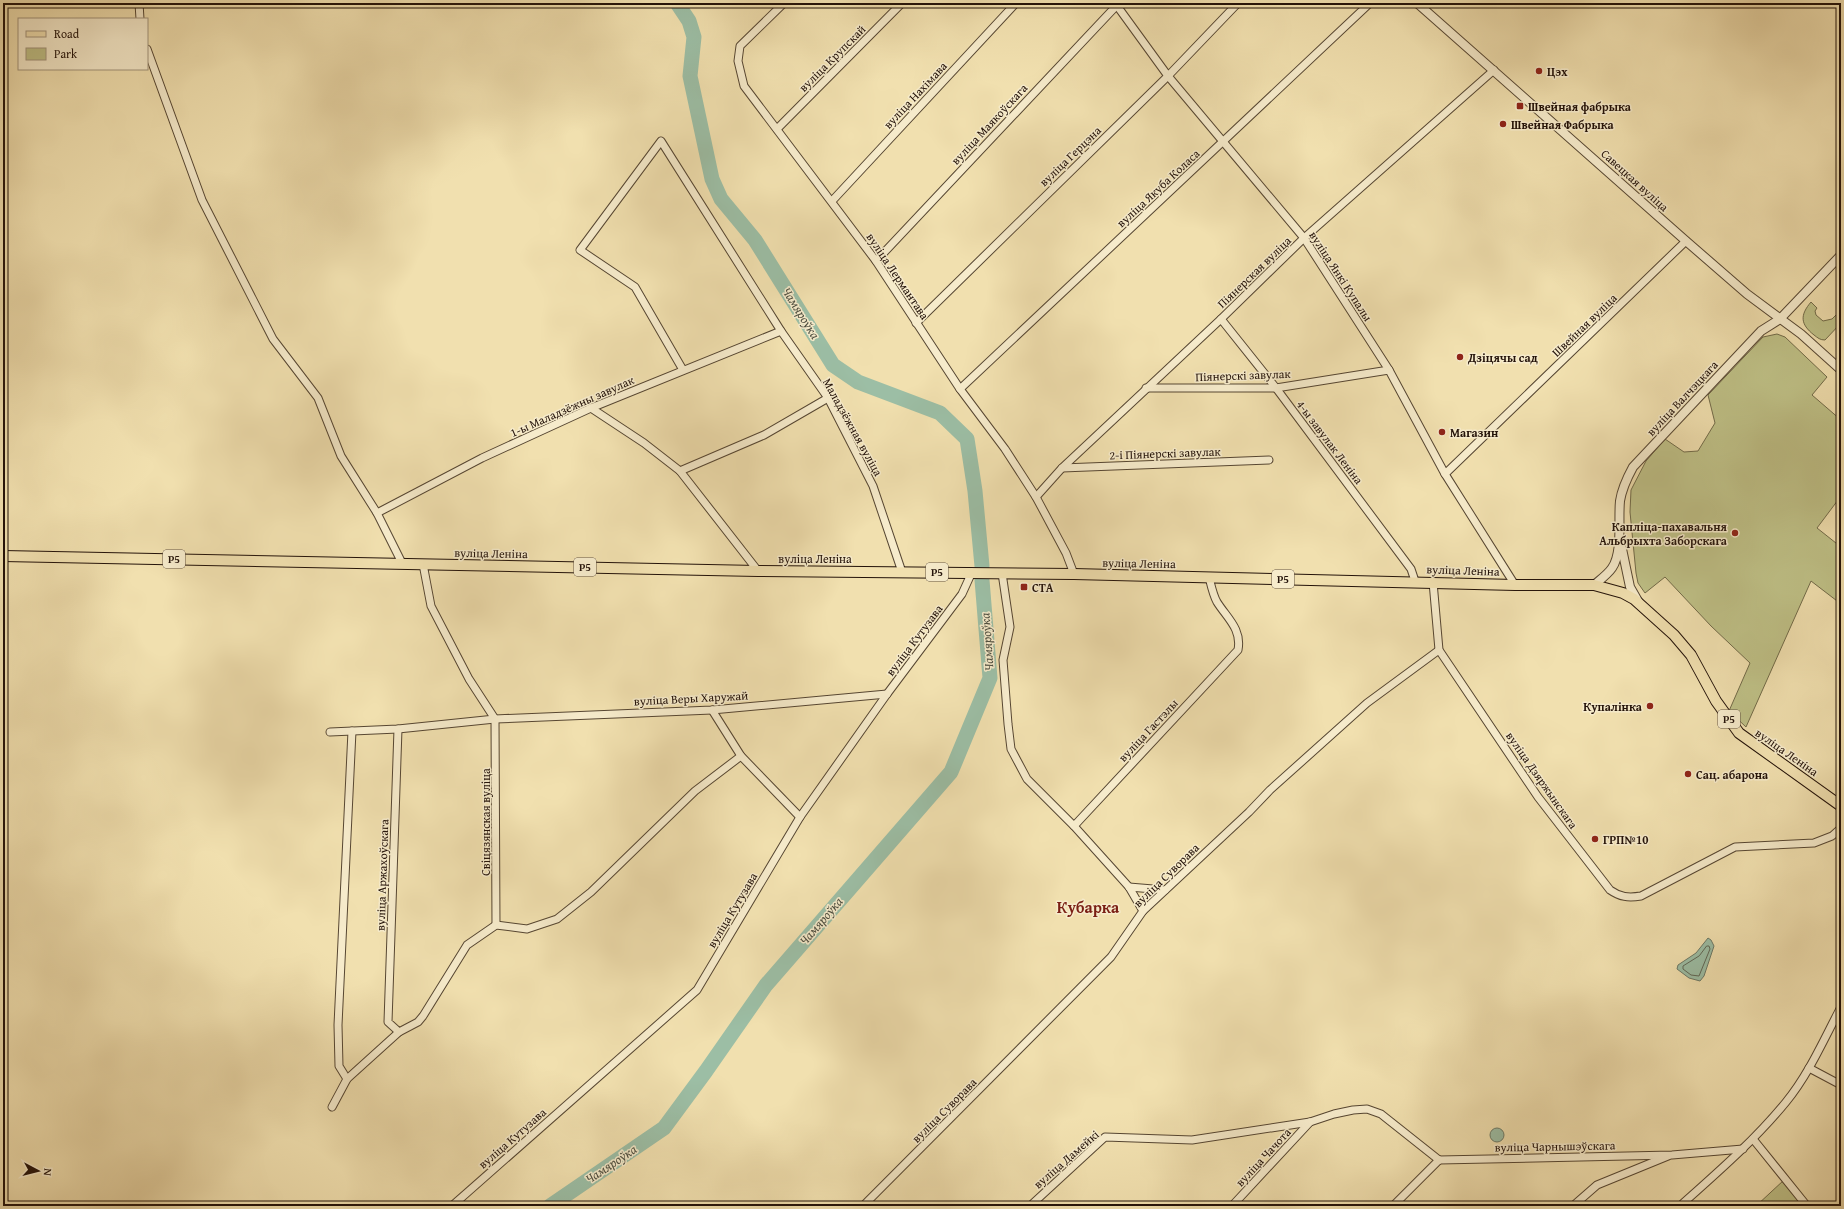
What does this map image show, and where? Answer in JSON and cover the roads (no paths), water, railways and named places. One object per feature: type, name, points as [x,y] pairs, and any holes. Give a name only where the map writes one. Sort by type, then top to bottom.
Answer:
[{"type":"main road","name":"вуліца Леніна","points":[[3,556],[758,571],[972,572],[1415,581],[1516,585],[1594,585],[1623,593],[1634,599],[1674,635],[1690,655],[1716,701],[1738,733],[1841,806]]},
{"type":"street","points":[[139,3],[140,18]]},
{"type":"street","name":"вуліца Лермантава","points":[[784,3],[740,46],[738,61],[744,86],[876,261],[960,389],[1005,449],[1036,497],[1066,553],[1074,574]]},
{"type":"street","name":"вуліца Крупскай","points":[[777,129],[902,3]]},
{"type":"street","name":"вуліца Нахімава","points":[[832,201],[1016,3]]},
{"type":"street","name":"вуліца Герцэна","points":[[916,323],[1168,76],[1238,3]]},
{"type":"street","name":"вуліца Якуба Коласа","points":[[960,389],[1370,3]]},
{"type":"street","name":"Савецкая вуліца","points":[[1417,3],[1747,294],[1801,334],[1841,370]]},
{"type":"street","name":"вуліца Янкі Купалы","points":[[1117,4],[1168,76],[1304,238],[1388,370],[1446,474],[1516,585]]},
{"type":"street","name":"вуліца Маякоўскага","points":[[876,261],[1117,4]]},
{"type":"street","points":[[148,52],[202,200],[273,339],[318,398],[341,456],[377,513],[402,563]]},
{"type":"street","name":"Піянерская вуліца","points":[[1036,497],[1062,468],[1221,319],[1304,238],[1494,70]]},
{"type":"street","name":"Маладзёжная вуліца","points":[[683,370],[635,287],[580,250],[661,141],[781,331],[828,398],[873,486],[902,572]]},
{"type":"street","name":"Швейная вуліца","points":[[1446,474],[1686,241]]},
{"type":"street","name":"вуліца Валчэцкага","points":[[1594,585],[1613,568],[1620,541],[1620,499],[1625,482],[1633,467],[1762,332],[1780,319],[1841,255]]},
{"type":"street","name":"4-ы завулак Леніна","points":[[1221,319],[1276,388],[1411,569],[1415,581]]},
{"type":"street","name":"1-ы Маладзёжны завулак","points":[[377,513],[482,458],[591,408],[781,331]]},
{"type":"street","name":"Піянерскі завулак","points":[[1146,388],[1276,388],[1388,370]]},
{"type":"street","points":[[680,471],[764,435],[828,398]]},
{"type":"street","points":[[591,408],[644,443],[680,471],[758,571]]},
{"type":"street","name":"2-і Піянерскі завулак","points":[[1062,468],[1269,460]]},
{"type":"street","points":[[1620,541],[1630,587],[1642,607]]},
{"type":"street","points":[[423,564],[431,606],[469,679],[495,719]]},
{"type":"street","name":"вуліца Кутузава","points":[[452,1206],[697,990],[800,817],[887,694],[962,594],[972,572]]},
{"type":"street","points":[[1002,573],[1010,627],[1003,660],[1011,749],[1027,779],[1074,826],[1129,887],[1143,911]]},
{"type":"street","name":"вуліца Гастэлы","points":[[1074,826],[1238,650],[1240,640],[1236,630],[1216,600],[1209,577]]},
{"type":"street","name":"вуліца Дзяржынскага","points":[[1433,582],[1439,650],[1538,798],[1610,890],[1618,896],[1641,896],[1735,847],[1814,843],[1832,836],[1841,828]]},
{"type":"street","name":"вуліца Суворава","points":[[863,1206],[1111,957],[1143,911],[1249,812],[1270,790],[1367,703],[1439,650]]},
{"type":"street","name":"вуліца Веры Харужай","points":[[330,732],[398,729],[495,719],[712,710],[887,694]]},
{"type":"street","points":[[712,710],[741,756],[800,817]]},
{"type":"street","name":"Свіцязянская вуліца","points":[[495,719],[496,925]]},
{"type":"street","name":"вуліца Аржахоўскага","points":[[398,729],[388,1022],[399,1032]]},
{"type":"street","points":[[347,1079],[339,1066],[338,1025],[352,731]]},
{"type":"street","points":[[332,1106],[347,1079],[399,1032],[418,1022],[467,945],[496,925],[528,930],[557,919],[591,892],[695,791],[741,756]]},
{"type":"street","points":[[1129,887],[1165,890]]},
{"type":"street","points":[[1680,1206],[1743,1149],[1787,1101],[1809,1068],[1841,1007]]},
{"type":"street","points":[[1809,1068],[1841,1085]]},
{"type":"street","name":"вуліца Дамейкі","points":[[1030,1206],[1104,1137],[1192,1140],[1310,1122],[1334,1114],[1367,1109],[1381,1114],[1439,1160]]},
{"type":"street","name":"вуліца Чачота","points":[[1232,1206],[1310,1122]]},
{"type":"street","points":[[1753,1139],[1807,1206]]},
{"type":"street","name":"вуліца Чарнышэўскага","points":[[1439,1160],[1672,1155],[1743,1149]]},
{"type":"street","name":"вуліца Чарнышэўскага","points":[[1573,1206],[1596,1185],[1672,1155]]},
{"type":"street","points":[[1393,1206],[1439,1160]]},
{"type":"water","points":[[1708,938],[1714,946],[1704,976],[1700,981],[1689,978],[1677,969],[1678,965],[1696,953]]},
{"type":"water","points":[[1494,1128],[1500,1128],[1504,1132],[1504,1138],[1500,1142],[1494,1142],[1490,1138],[1490,1132]]},
{"type":"waterway","name":"Чамяроўка","points":[[677,3],[689,21],[694,37],[690,76],[712,179],[721,199],[755,240],[833,365],[858,382],[940,413],[967,439],[975,491],[982,566]]},
{"type":"waterway","name":"Чамяроўка","points":[[550,1206],[664,1128],[766,985],[951,772],[990,678],[982,580]]},
{"type":"place","name":"Цэх","points":[[1539,71]]},
{"type":"place","name":"Швейная фабрыка","points":[[1520,106]]},
{"type":"place","name":"Швейная Фабрыка","points":[[1503,124]]},
{"type":"place","name":"Дзіцячы сад","points":[[1460,357]]},
{"type":"place","name":"Магазин","points":[[1442,432]]},
{"type":"place","name":"Капліца-пахавальня Альбрыхта Заборскага","points":[[1735,533]]},
{"type":"place","name":"СТА","points":[[1024,587]]},
{"type":"place","name":"Купалінка","points":[[1650,706]]},
{"type":"place","name":"Сац. абарона","points":[[1688,774]]},
{"type":"place","name":"ГРП№10","points":[[1595,839]]},
{"type":"district","name":"Кубарка","points":[[1088,907]]}]
